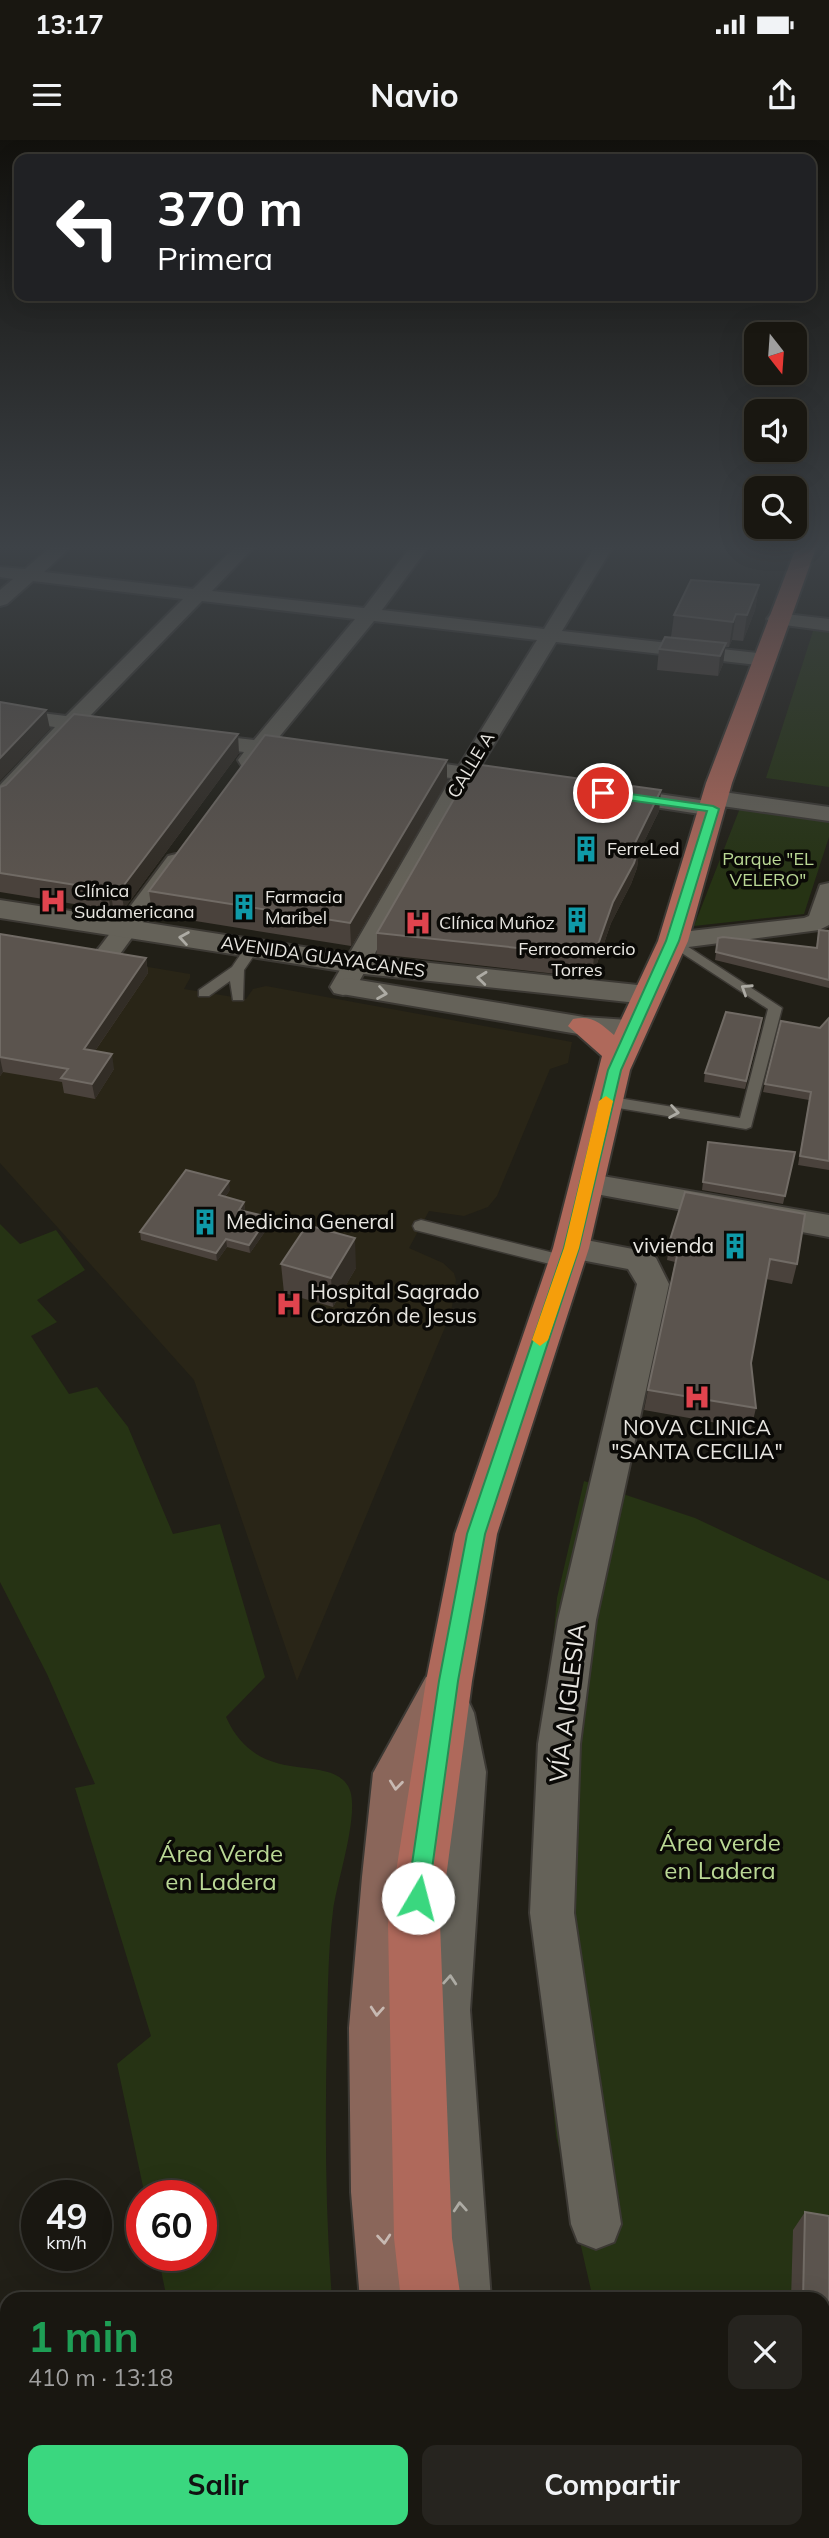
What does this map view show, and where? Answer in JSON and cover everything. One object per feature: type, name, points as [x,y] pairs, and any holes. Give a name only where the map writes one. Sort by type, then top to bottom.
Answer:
[{"type":"main road","points":[[610,1085],[632,1028],[673,941],[716,796],[767,657]]},
{"type":"main road","points":[[430,2292],[423,2238],[414,1923],[445,1703],[476,1534],[569,1255],[619,1054],[584,1026]]},
{"type":"main road","points":[[389,2292],[380,2192],[376,2028],[397,1773],[445,1703]]},
{"type":"street","points":[[0,798],[136,657]]},
{"type":"street","points":[[235,778],[333,657]]},
{"type":"street","name":"CALLE A","points":[[349,976],[465,774],[538,657]]},
{"type":"street","points":[[741,657],[766,660]]},
{"type":"street","points":[[0,714],[124,730]]},
{"type":"street","points":[[178,737],[327,755]]},
{"type":"street","points":[[382,763],[534,784]]},
{"type":"street","points":[[589,791],[829,799]]},
{"type":"street","points":[[716,796],[829,814]]},
{"type":"street","points":[[119,939],[189,843]]},
{"type":"street","points":[[673,941],[810,925],[820,920],[829,890]]},
{"type":"street","name":"AVENIDA GUAYACANES","points":[[0,909],[242,972],[647,995]]},
{"type":"street","name":"AVENIDA GUAYACANES","points":[[0,931],[119,939]]},
{"type":"street","name":"AVENIDA GUAYACANES","points":[[349,976],[584,1026],[632,1028]]},
{"type":"street","points":[[585,1183],[829,1226]]},
{"type":"street","name":"VÍA A IGLESIA","points":[[569,1255],[636,1260],[645,1266],[653,1284],[577,1620],[564,1698],[556,1799],[552,1913],[596,2224]]},
{"type":"street","points":[[445,1703],[465,1772],[447,2010],[465,2292]]},
{"type":"lane","points":[[610,1085],[746,1124],[775,1008],[673,941]]},
{"type":"lane","points":[[204,993],[242,972]]},
{"type":"lane","points":[[421,1226],[569,1255]]},
{"type":"shaded area","name":"Hospital Sagrado Corazón de Jesus","points":[[0,942],[190,974],[184,989],[246,999],[253,989],[266,986],[572,1042],[568,1063],[550,1069],[497,1196],[488,1207],[464,1216],[429,1211],[409,1248],[443,1263],[454,1273],[456,1280],[451,1313],[297,1681],[194,1380],[0,1163]]},
{"type":"green space","points":[[805,657],[829,657],[829,787],[766,778]]},
{"type":"green space","name":"Parque \"EL VELERO\"","points":[[740,808],[829,822],[829,837],[804,914],[694,926]]},
{"type":"green space","name":"Área Verde en Ladera","points":[[0,1224],[20,1244],[56,1230],[85,1270],[37,1300],[57,1322],[31,1336],[69,1394],[97,1387],[128,1427],[173,1534],[220,1524],[265,1677],[226,1717],[240,1740],[256,1754],[274,1762],[325,1771],[338,1776],[348,1786],[352,1811],[333,1911],[328,1970],[326,2164],[332,2292],[166,2292],[161,2271],[217,2271],[217,2180],[142,2180],[117,2064],[151,2036],[75,1788],[95,1784],[47,1674],[0,1582]]},
{"type":"green space","name":"Área verde en Ladera","points":[[584,1481],[695,1518],[829,1581],[829,2292],[591,2292],[556,2136],[542,1995],[549,1684],[557,1598]]},
{"type":"building","points":[[0,702],[46,710],[0,758]]},
{"type":"building","points":[[74,714],[238,734],[121,889],[110,887],[107,890],[0,873],[0,787],[6,785]]},
{"type":"building","points":[[265,735],[447,760],[350,923],[149,891]]},
{"type":"building","points":[[474,764],[661,790],[633,847],[639,847],[634,863],[613,902],[594,956],[377,933]]},
{"type":"building","points":[[819,930],[829,931],[829,980],[716,952],[718,938],[723,937],[817,948]]},
{"type":"building","points":[[0,934],[146,958],[84,1049],[112,1054],[92,1084],[61,1078],[68,1069],[0,1057]]},
{"type":"building","points":[[726,1012],[762,1018],[746,1081],[705,1073]]},
{"type":"building","points":[[829,1018],[829,1161],[800,1156],[811,1092],[765,1084],[781,1021],[820,1028]]},
{"type":"building","points":[[708,1142],[795,1152],[785,1196],[703,1182]]},
{"type":"building","name":"Medicina General","points":[[186,1170],[229,1181],[219,1195],[244,1202],[239,1210],[268,1217],[249,1245],[226,1239],[216,1253],[140,1232]]},
{"type":"building","points":[[685,1192],[805,1214],[797,1264],[770,1259],[751,1363],[756,1408],[648,1390],[680,1242],[670,1240]]},
{"type":"building","points":[[307,1225],[355,1238],[331,1278],[281,1264]]},
{"type":"building","points":[[805,2212],[829,2216],[829,2292],[803,2292]]},
{"type":"slow traffic","points":[[540,1340],[571,1248],[606,1101]]},
{"type":"place","name":"FerreLed","points":[[586,849]]},
{"type":"place","name":"Clínica Sudamericana","points":[[53,901]]},
{"type":"place","name":"Farmacia Maribel","points":[[244,907]]},
{"type":"place","name":"Ferrocomercio Torres","points":[[577,920]]},
{"type":"place","name":"Clínica Muñoz","points":[[418,923]]},
{"type":"place","name":"Medicina General","points":[[205,1222]]},
{"type":"place","name":"vivienda","points":[[735,1246]]},
{"type":"place","name":"Hospital Sagrado Corazón de Jesus","points":[[289,1304]]},
{"type":"place","name":"NOVA CLINICA \"SANTA CECILIA\"","points":[[697,1397]]},
{"type":"route","points":[[418,1898],[449,1681],[476,1534],[571,1248],[614,1070],[673,941],[713,809],[603,793]]}]
